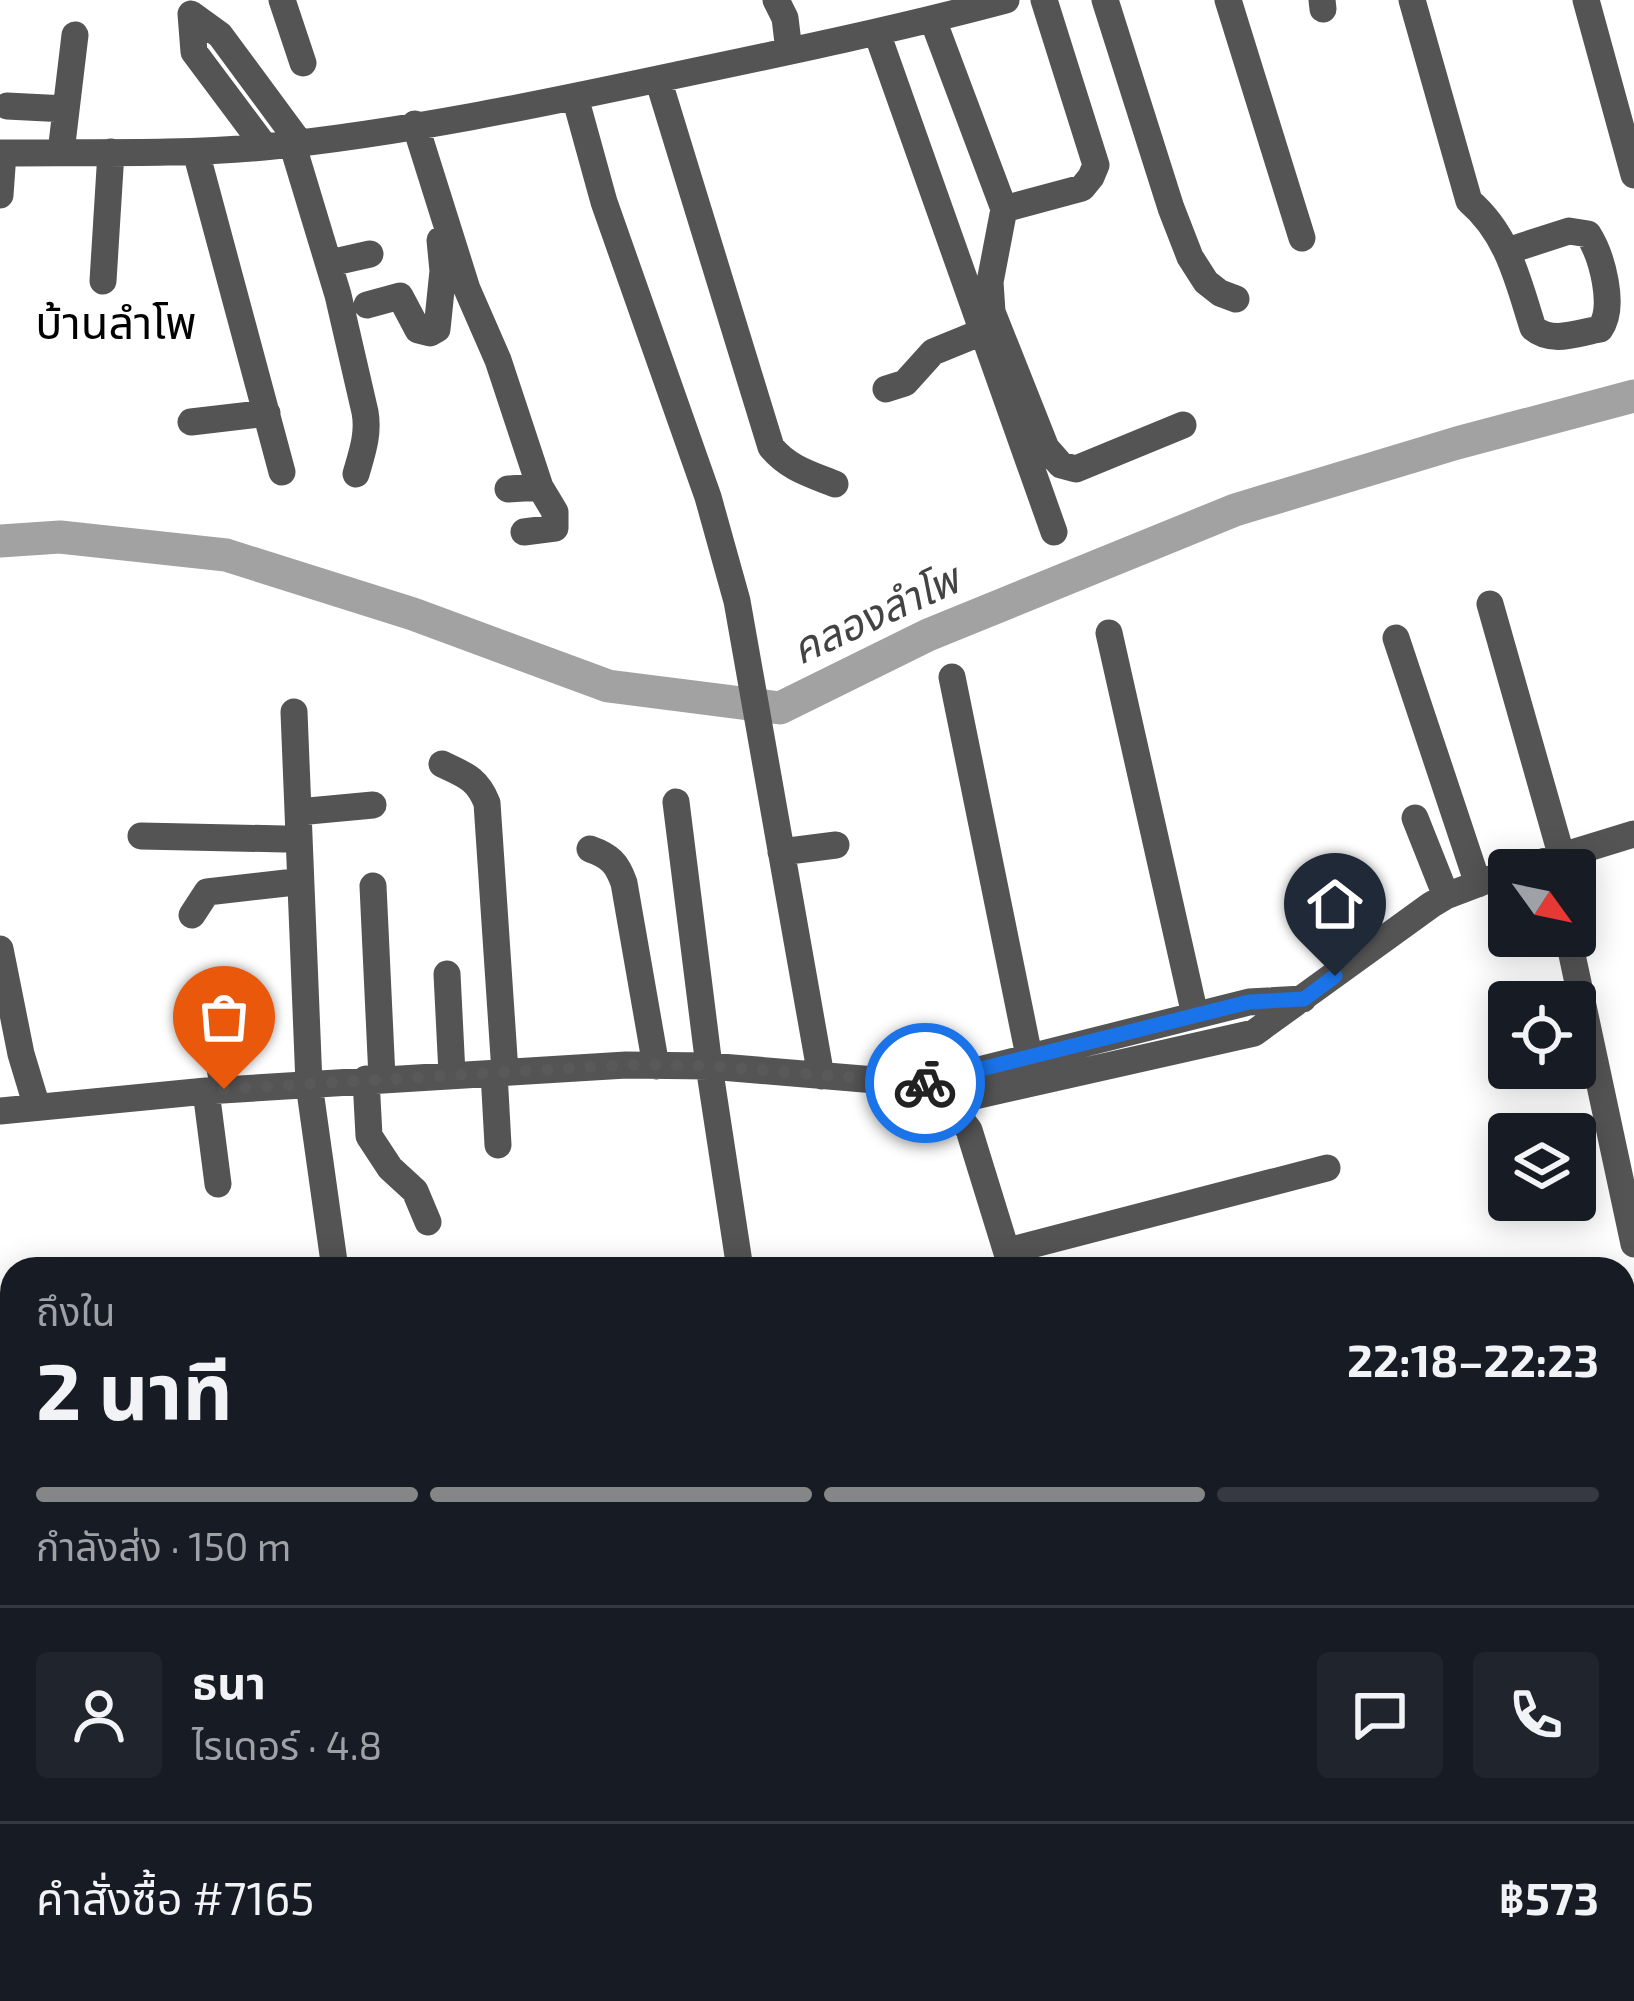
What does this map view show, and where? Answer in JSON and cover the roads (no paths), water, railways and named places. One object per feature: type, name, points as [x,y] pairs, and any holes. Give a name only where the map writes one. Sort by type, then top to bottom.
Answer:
[{"type":"street","points":[[282,0],[303,63]]},
{"type":"street","points":[[776,0],[789,51]]},
{"type":"street","points":[[0,195],[1,153],[196,152],[411,126],[575,97],[789,51],[887,20],[933,20],[1006,0]]},
{"type":"street","points":[[1004,209],[1082,188],[1096,165],[1044,0]]},
{"type":"street","points":[[1105,0],[1190,257],[1206,282],[1236,299]]},
{"type":"street","points":[[1228,0],[1302,238]]},
{"type":"street","points":[[1412,0],[1469,201],[1488,218],[1507,251]]},
{"type":"street","points":[[1586,0],[1634,175]]},
{"type":"street","points":[[188,7],[220,35],[285,144],[329,263],[368,426],[356,474]]},
{"type":"street","points":[[887,20],[982,332],[1054,532]]},
{"type":"street","points":[[933,20],[1004,209],[990,283],[992,312],[1046,448],[1061,465],[1076,469],[1183,425]]},
{"type":"street","points":[[61,152],[75,35]]},
{"type":"street","points":[[658,79],[771,447],[795,469],[835,484]]},
{"type":"street","points":[[575,97],[604,202],[708,497],[737,602],[821,1076]]},
{"type":"street","points":[[7,106],[66,109]]},
{"type":"street","points":[[400,296],[418,330],[430,333],[438,325],[441,244],[411,126]]},
{"type":"street","points":[[411,126],[540,487],[555,512],[557,524],[548,530],[524,532]]},
{"type":"street","points":[[103,281],[111,152]]},
{"type":"street","points":[[196,152],[282,472]]},
{"type":"street","points":[[329,263],[370,254]]},
{"type":"street","points":[[368,305],[440,285]]},
{"type":"street","points":[[886,389],[904,383],[933,352],[982,332]]},
{"type":"street","points":[[191,422],[267,413]]},
{"type":"street","points":[[508,488],[540,487]]},
{"type":"street","points":[[1490,604],[1552,849]]},
{"type":"street","points":[[1109,633],[1195,1015]]},
{"type":"street","points":[[1396,638],[1478,884]]},
{"type":"street","points":[[952,677],[1029,1056]]},
{"type":"street","points":[[294,712],[302,1084]]},
{"type":"street","points":[[442,764],[480,786],[487,803],[500,1072],[498,1145]]},
{"type":"street","points":[[281,774],[302,1084],[332,1257]]},
{"type":"street","points":[[676,802],[738,1257]]},
{"type":"street","points":[[298,812],[373,805]]},
{"type":"street","points":[[1415,818],[1446,896]]},
{"type":"street","points":[[1588,849],[1634,834]]},
{"type":"street","points":[[141,836],[284,838]]},
{"type":"street","points":[[781,852],[836,845]]},
{"type":"street","points":[[590,849],[607,855],[618,866],[624,883],[656,1066]]},
{"type":"street","points":[[949,1102],[1254,1033],[1446,896],[1488,880]]},
{"type":"street","points":[[192,915],[207,892],[286,884]]},
{"type":"street","points":[[373,886],[370,1136],[390,1168],[415,1191],[428,1222]]},
{"type":"street","points":[[0,949],[17,1038],[37,1107]]},
{"type":"street","points":[[1572,957],[1634,1244]]},
{"type":"street","points":[[447,974],[452,1074]]},
{"type":"street","points":[[0,1111],[374,1079],[656,1066],[923,1084],[1249,1002],[1304,999]]},
{"type":"street","points":[[208,1008],[218,1184]]},
{"type":"street","points":[[923,1084],[949,1102],[969,1130],[1009,1257]]},
{"type":"street","points":[[1020,1257],[1327,1168]]},
{"type":"waterway","name":"คลองลำโพ","points":[[0,541],[60,537],[226,555],[413,614],[608,686],[780,708],[928,635],[1235,510],[1634,396]]},
{"type":"district","name":"บ้านลำโพ","points":[[116,323]]}]
